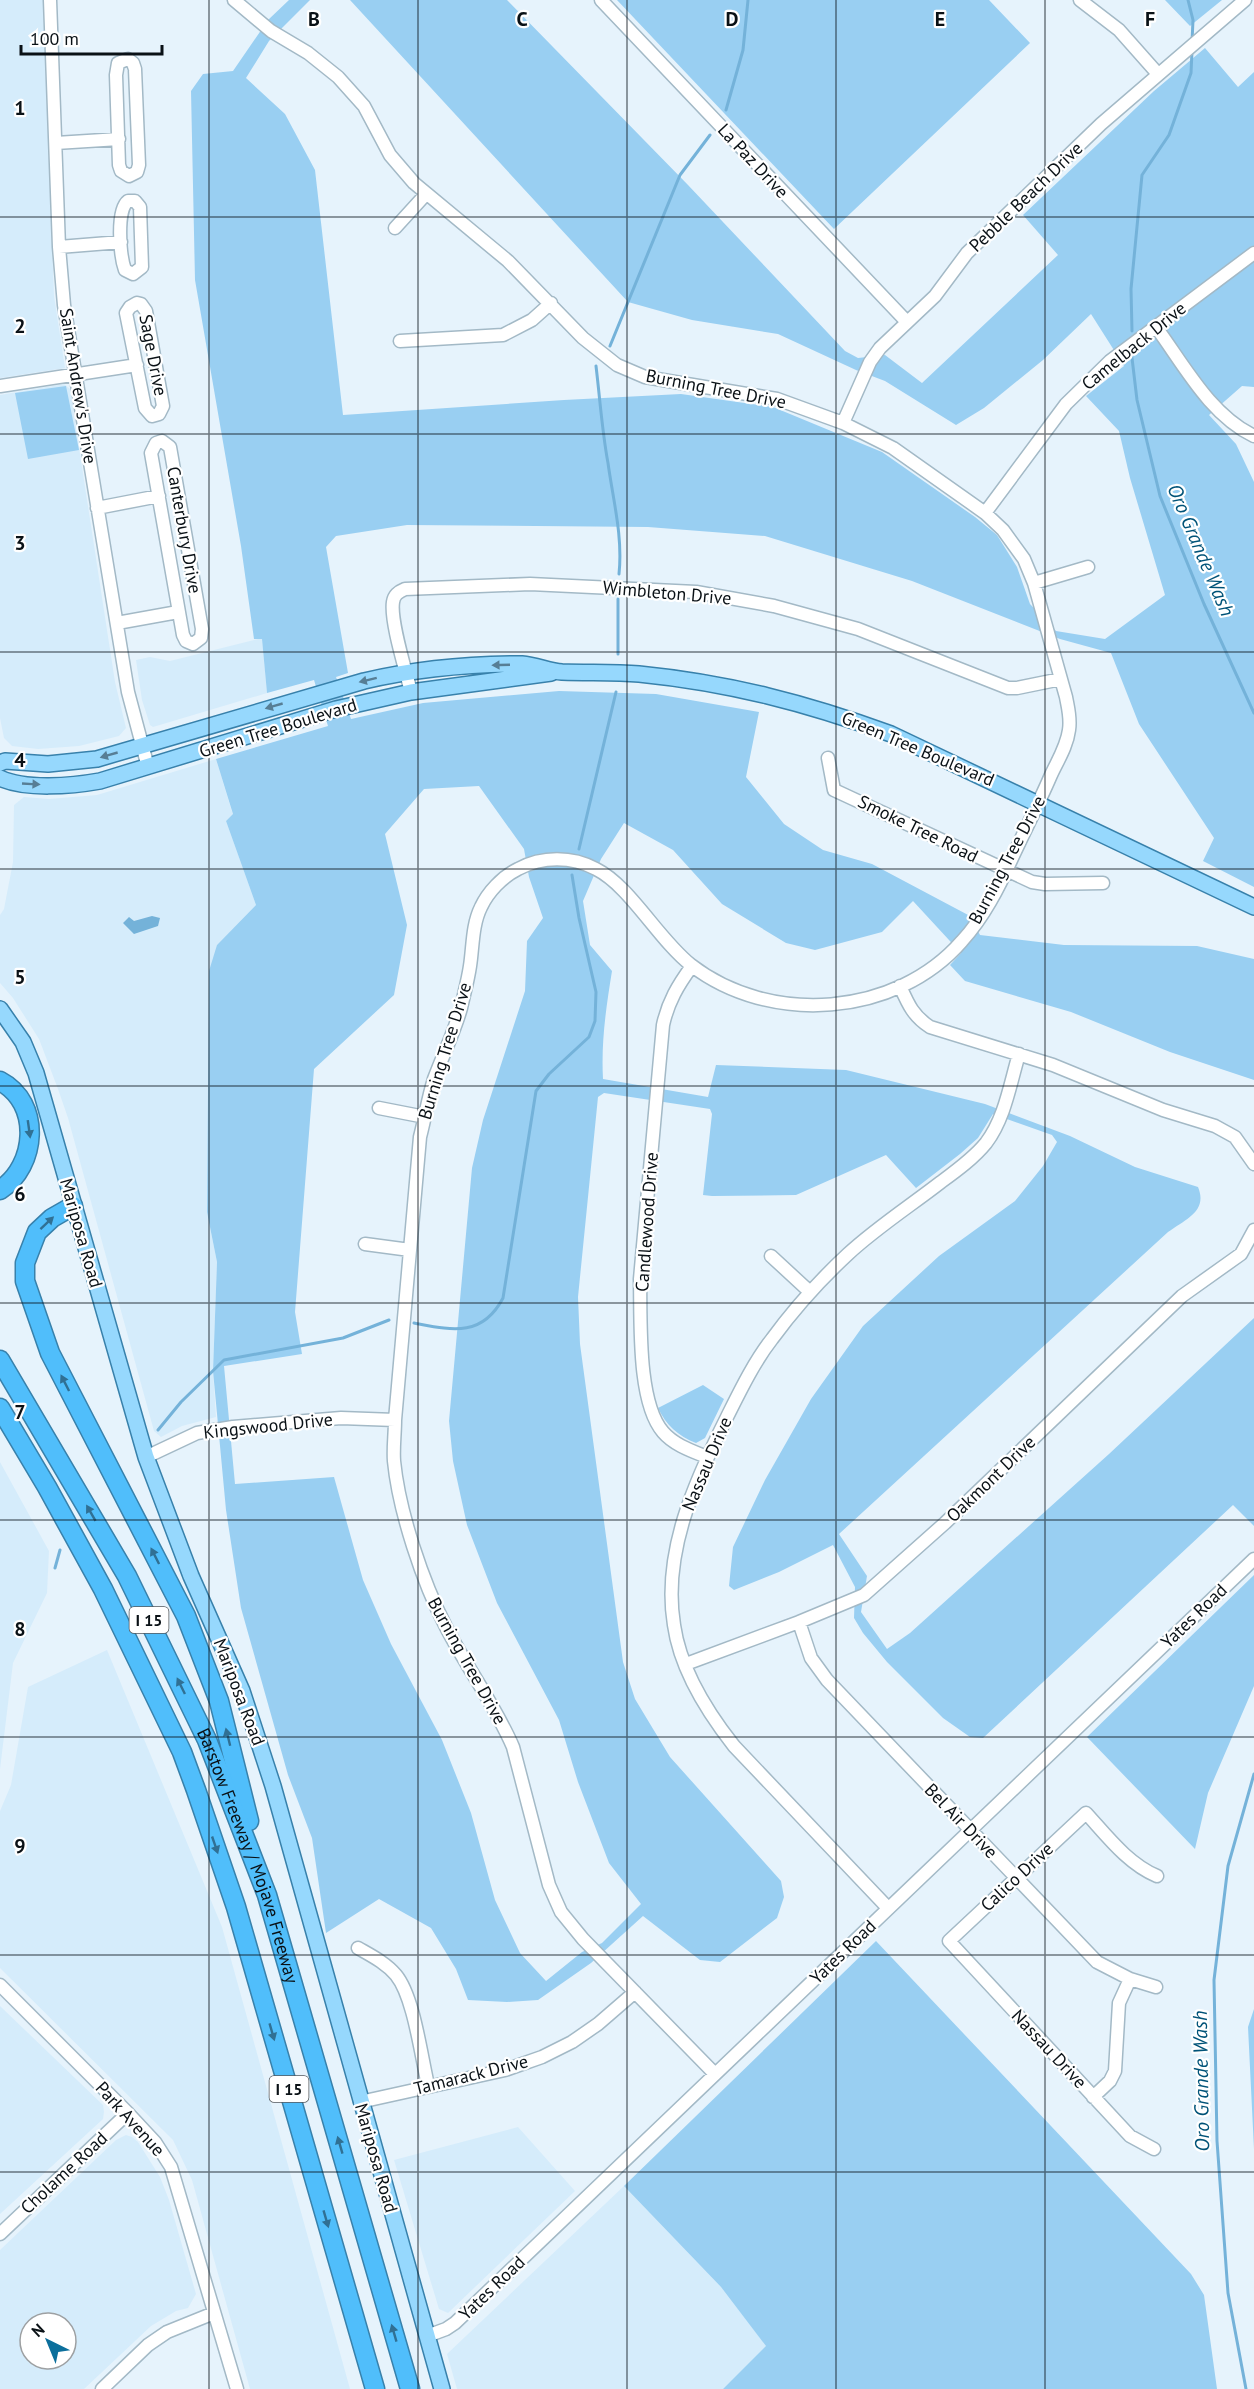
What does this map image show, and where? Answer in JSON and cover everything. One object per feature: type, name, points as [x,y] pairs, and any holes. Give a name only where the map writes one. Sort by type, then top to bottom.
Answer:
[{"type":"highway","points":[[0,1081],[16,1096],[24,1108],[31,1137],[28,1152],[19,1172],[0,1190]]},
{"type":"highway","points":[[73,1206],[52,1218],[37,1232],[25,1263],[25,1281],[50,1353],[190,1627],[219,1701],[267,1895]]},
{"type":"highway","name":"Barstow Freeway / Mojave Freeway","points":[[0,1360],[127,1576],[207,1740],[267,1895],[410,2389]]},
{"type":"highway","name":"Barstow Freeway / Mojave Freeway","points":[[0,1408],[47,1486],[103,1589],[182,1752],[236,1907],[375,2389]]},
{"type":"highway","points":[[0,1420],[47,1486]]},
{"type":"main road","name":"Green Tree Boulevard","points":[[0,763],[5,761],[48,764],[97,759],[364,681],[406,671],[525,664],[559,672]]},
{"type":"main road","name":"Green Tree Boulevard","points":[[0,778],[9,783],[78,785],[148,767],[336,709],[411,692],[559,672],[638,674],[725,686],[778,697],[830,712],[891,734],[1254,907]]},
{"type":"main road","name":"Mariposa Road","points":[[0,1009],[23,1042],[36,1073],[146,1457],[191,1576],[242,1691],[273,1786],[442,2389]]},
{"type":"street","name":"Saint Andrew's Drive","points":[[50,0],[59,247],[64,305],[128,692],[148,767]]},
{"type":"street","name":"Burning Tree Drive","points":[[234,0],[271,31],[308,53],[338,77],[364,106],[399,168],[426,194],[508,261],[600,353],[617,365],[638,374],[777,399],[843,423],[893,448],[985,513],[1017,546],[1034,583],[1070,717],[1064,747],[983,915],[961,943],[927,971],[900,986],[850,1003],[803,1006],[765,1000],[692,966],[672,948],[612,880],[598,870],[581,862],[565,859],[544,860],[516,869],[492,890],[481,908],[476,922],[470,968],[460,1009],[435,1078],[420,1137],[395,1420],[394,1461],[418,1562],[431,1598],[504,1726],[513,1747],[554,1898],[571,1925],[715,2074]]},
{"type":"street","name":"La Paz Drive","points":[[601,0],[907,322]]},
{"type":"street","points":[[1080,0],[1119,30],[1158,74]]},
{"type":"street","name":"Pebble Beach Drive","points":[[843,423],[870,362],[880,348],[935,296],[967,253],[1101,124],[1245,0]]},
{"type":"street","points":[[128,59],[133,63],[135,69],[139,165],[133,175],[126,175],[120,168],[119,139],[116,66],[120,60],[128,59]]},
{"type":"street","points":[[56,142],[119,139]]},
{"type":"street","points":[[395,228],[426,194]]},
{"type":"street","points":[[128,201],[135,201],[140,207],[142,267],[137,273],[130,274],[125,270],[121,242],[123,207],[128,201]]},
{"type":"street","points":[[59,247],[121,242]]},
{"type":"street","name":"Camelback Drive","points":[[985,513],[1079,389],[1110,361],[1254,253]]},
{"type":"street","name":"Sage Drive","points":[[137,303],[141,304],[146,311],[163,406],[159,414],[152,416],[146,412],[137,364],[126,313],[137,303]]},
{"type":"street","points":[[400,341],[503,335],[532,320],[551,303]]},
{"type":"street","points":[[1156,327],[1215,406],[1237,427],[1254,436]]},
{"type":"street","points":[[0,386],[137,364]]},
{"type":"street","name":"Canterbury Drive","points":[[162,441],[170,447],[202,628],[202,634],[197,642],[193,644],[184,638],[178,612],[151,453],[156,443],[162,441]]},
{"type":"street","name":"Canterbury Drive","points":[[97,508],[159,496]]},
{"type":"street","points":[[1034,583],[1088,567]]},
{"type":"street","name":"Wimbleton Drive","points":[[411,692],[393,614],[393,600],[397,593],[405,589],[530,584],[696,592],[763,604],[858,629],[1008,688],[1061,679]]},
{"type":"street","name":"Canterbury Drive","points":[[117,622],[178,612]]},
{"type":"street","name":"Smoke Tree Road","points":[[828,758],[834,790],[1006,871],[1045,885],[1103,883]]},
{"type":"street","name":"Candlewood Drive","points":[[692,966],[675,990],[663,1025],[640,1280],[645,1376],[651,1412],[664,1433],[674,1441],[707,1457]]},
{"type":"street","points":[[900,986],[910,1010],[930,1027],[1019,1054],[1088,1078],[1163,1110],[1215,1126],[1235,1137],[1254,1161]]},
{"type":"street","name":"Nassau Drive","points":[[888,1908],[734,1746],[704,1704],[686,1664],[674,1626],[672,1579],[680,1528],[707,1457],[741,1389],[770,1340],[810,1292],[849,1253],[957,1171],[986,1143],[1002,1114],[1019,1054]]},
{"type":"street","points":[[378,1108],[425,1117]]},
{"type":"street","name":"Oakmont Drive","points":[[686,1664],[864,1595],[945,1523],[1182,1296],[1241,1254],[1254,1230]]},
{"type":"street","points":[[364,1244],[410,1250]]},
{"type":"street","points":[[771,1256],[810,1292]]},
{"type":"street","name":"Kingswood Drive","points":[[146,1457],[197,1433],[233,1427],[341,1418],[395,1420]]},
{"type":"street","name":"Yates Road","points":[[427,2336],[446,2330],[455,2324],[1254,1559]]},
{"type":"street","name":"Bel Air Drive","points":[[799,1622],[811,1658],[826,1680],[1097,1962],[1130,1979],[1156,1987]]},
{"type":"street","name":"Calico Drive","points":[[949,1941],[1086,1813],[1130,1859],[1144,1870],[1157,1876]]},
{"type":"street","name":"Nassau Drive","points":[[949,1941],[1130,2136],[1154,2149]]},
{"type":"street","points":[[358,1948],[384,1963],[406,1991],[429,2085]]},
{"type":"street","points":[[1093,2097],[1110,2081],[1115,2071],[1119,2003],[1130,1979]]},
{"type":"street","name":"Park Avenue","points":[[0,1985],[128,2113],[155,2142],[171,2167],[237,2389]]},
{"type":"street","name":"Tamarack Drive","points":[[360,2102],[505,2070],[542,2057],[572,2042],[598,2024],[635,1992]]},
{"type":"street","name":"Cholame Road","points":[[0,2234],[128,2113]]},
{"type":"street","points":[[102,2389],[148,2345],[167,2332],[214,2313]]},
{"type":"shaded area","points":[[0,0],[43,0],[54,296],[65,368],[0,378]]},
{"type":"shaded area","points":[[289,0],[310,0],[269,41],[246,78],[285,114],[315,170],[343,415],[681,394],[773,407],[882,452],[997,535],[1017,567],[1030,604],[1056,631],[1105,639],[1165,595],[1130,478],[1119,431],[1086,396],[1124,366],[1091,314],[1043,360],[984,408],[956,425],[885,381],[778,334],[692,320],[628,302],[350,0],[507,0],[688,185],[845,351],[858,358],[885,355],[922,383],[1058,255],[1023,215],[1154,91],[1205,48],[1238,87],[1254,72],[1254,387],[1242,386],[1209,415],[1236,444],[1254,482],[1254,887],[1203,861],[1214,838],[1139,724],[1111,653],[1060,639],[912,581],[765,536],[648,527],[407,525],[336,536],[326,547],[348,673],[336,677],[351,719],[423,703],[559,691],[656,694],[759,712],[746,777],[784,824],[823,850],[872,864],[970,916],[980,935],[1064,945],[1197,946],[1254,959],[1254,1080],[1170,1052],[1071,1012],[965,981],[950,965],[961,953],[913,901],[882,932],[815,950],[786,943],[722,904],[673,850],[624,823],[601,859],[583,901],[590,945],[612,971],[603,1038],[603,1079],[708,1097],[716,1065],[846,1070],[985,1104],[1070,1136],[1135,1167],[1198,1187],[1200,1202],[1194,1214],[1168,1232],[839,1534],[867,1576],[861,1612],[887,1649],[910,1633],[1109,1454],[1254,1318],[1254,1526],[1233,1505],[983,1738],[970,1737],[943,1718],[887,1662],[863,1633],[854,1618],[855,1587],[833,1545],[779,1572],[734,1590],[729,1586],[733,1547],[765,1480],[811,1399],[863,1326],[939,1256],[1015,1201],[1043,1166],[1057,1142],[1052,1135],[993,1114],[978,1138],[916,1188],[886,1155],[796,1195],[712,1196],[703,1195],[712,1114],[710,1109],[604,1093],[598,1097],[578,1297],[580,1344],[623,1662],[635,1699],[670,1757],[781,1881],[784,1897],[777,1918],[720,1962],[700,1960],[643,1916],[591,1963],[538,2000],[507,2002],[468,2000],[456,1969],[431,1928],[379,1899],[326,1933],[312,1838],[288,1775],[241,1608],[226,1510],[213,1371],[217,1262],[207,1212],[209,971],[217,945],[256,905],[226,821],[233,814],[216,759],[328,726],[314,680],[267,693],[262,639],[254,639],[241,546],[195,280],[191,91],[203,74],[233,71],[268,20]],"holes":[[[479,786],[524,849],[529,877],[543,918],[527,941],[525,991],[483,1120],[472,1168],[449,1421],[453,1461],[467,1525],[497,1603],[559,1720],[578,1782],[609,1863],[641,1904],[602,1943],[582,1952],[546,1981],[520,1953],[495,1900],[471,1813],[442,1740],[391,1644],[363,1580],[334,1477],[235,1484],[224,1366],[302,1354],[295,1312],[314,1069],[394,995],[407,925],[385,834],[424,789]]]},
{"type":"shaded area","points":[[617,0],[989,0],[1030,43],[834,229]]},
{"type":"shaded area","points":[[1165,0],[1222,0],[1190,26]]},
{"type":"shaded area","points":[[64,384],[70,389],[115,682],[126,728],[119,736],[79,746],[38,749],[12,746],[4,738],[0,718],[0,395]]},
{"type":"shaded area","points":[[66,386],[79,450],[28,459],[15,393]]},
{"type":"shaded area","points":[[262,638],[267,693],[153,727],[150,725],[142,700],[136,660],[150,657],[170,661]]},
{"type":"shaded area","points":[[216,759],[233,815],[226,821],[256,905],[217,945],[207,1212],[217,1262],[213,1371],[216,1417],[182,1426],[161,1437],[154,1431],[58,1089],[39,1039],[13,998],[0,983],[0,915],[4,909],[13,862],[14,805],[24,797],[49,799],[97,795]]},
{"type":"shaded area","points":[[152,916],[160,918],[158,926],[134,934],[123,923],[129,917],[134,921]]},
{"type":"shaded area","points":[[703,1385],[724,1399],[705,1438],[696,1443],[673,1429],[658,1408]]},
{"type":"shaded area","points":[[0,1462],[49,1551],[47,1593],[13,1663],[0,1769]]},
{"type":"shaded area","points":[[1254,1575],[1254,1686],[1208,1793],[1195,1849],[1087,1737]]},
{"type":"shaded area","points":[[107,1650],[222,1927],[350,2389],[250,2389],[192,2180],[173,2140],[0,1968],[0,1811],[11,1785],[28,1687]]},
{"type":"shaded area","points":[[876,1941],[1191,2274],[1204,2295],[1217,2389],[723,2389],[766,2346],[721,2287],[624,2186]]},
{"type":"shaded area","points":[[0,2006],[103,2105],[104,2112],[103,2119],[0,2214]]},
{"type":"shaded area","points":[[1254,2009],[1254,2149],[1248,2027]]},
{"type":"shaded area","points":[[518,2127],[575,2191],[448,2313],[439,2309],[394,2160]]},
{"type":"shaded area","points":[[126,2135],[138,2142],[160,2177],[169,2200],[196,2294],[188,2308],[176,2311],[151,2326],[84,2389],[0,2389],[0,2250],[116,2140]]},
{"type":"shaded area","points":[[624,2186],[721,2287],[767,2347],[723,2389],[457,2389],[447,2354]]},
{"type":"waterway","points":[[726,110],[743,50],[748,0]]},
{"type":"waterway","name":"Oro Grande Wash","points":[[1188,0],[1193,20],[1192,42]]},
{"type":"waterway","name":"Oro Grande Wash","points":[[1132,331],[1131,289],[1142,175],[1169,135],[1191,73],[1192,51]]},
{"type":"waterway","points":[[610,346],[680,175],[710,135]]},
{"type":"waterway","name":"Oro Grande Wash","points":[[1132,358],[1137,400],[1160,496],[1204,604],[1254,713]]},
{"type":"waterway","points":[[596,366],[604,439],[619,532],[619,574]]},
{"type":"waterway","points":[[618,599],[618,654]]},
{"type":"waterway","points":[[579,849],[616,692]]},
{"type":"waterway","points":[[414,1323],[453,1329],[475,1325],[495,1311],[503,1298],[536,1091],[549,1074],[589,1037],[595,1021],[596,992],[572,875]]},
{"type":"waterway","points":[[158,1430],[181,1402],[224,1360],[343,1338],[389,1320]]},
{"type":"waterway","points":[[55,1568],[60,1550]]},
{"type":"waterway","name":"Oro Grande Wash","points":[[1246,2389],[1228,2293],[1217,2141],[1214,1980],[1228,1866],[1254,1774]]}]
